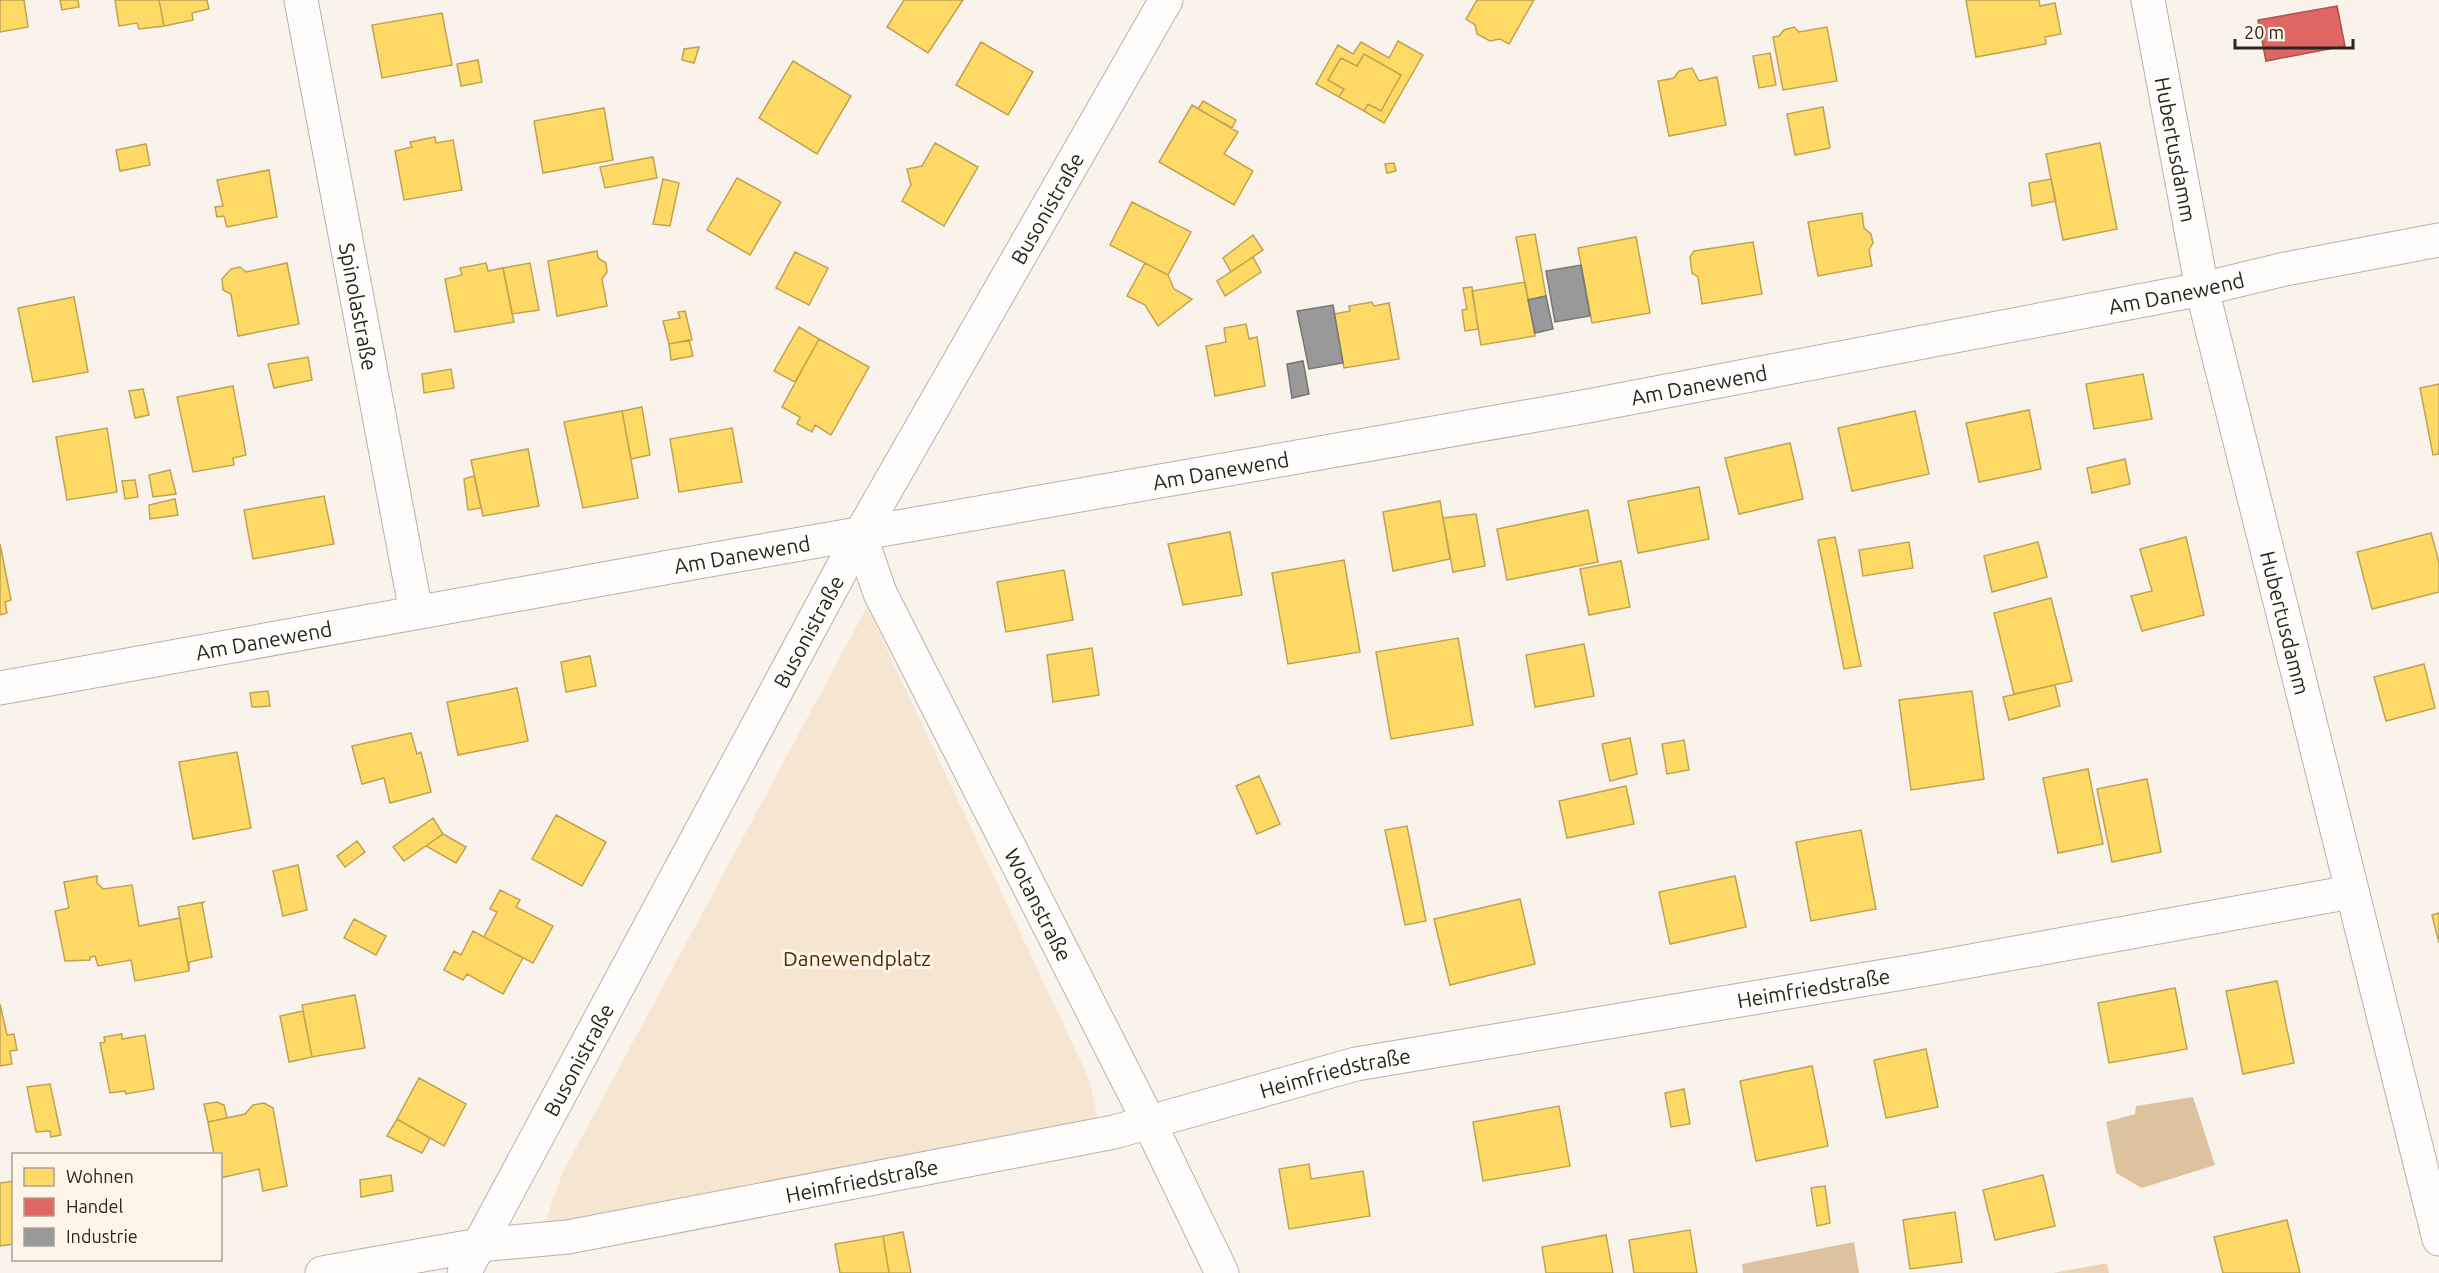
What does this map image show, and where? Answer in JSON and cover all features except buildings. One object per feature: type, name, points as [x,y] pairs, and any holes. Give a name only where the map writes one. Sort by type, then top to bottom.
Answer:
[{"type":"street","name":"Spinolastraße","points":[[301,0],[416,612]]},
{"type":"street","name":"Busonistraße","points":[[472,1259],[860,535],[1166,0]]},
{"type":"street","name":"Hubertusdamm","points":[[2148,0],[2202,289],[2439,1239]]},
{"type":"street","name":"Am Danewend","points":[[0,688],[416,612],[1588,406],[2202,289],[2285,269],[2439,240]]},
{"type":"street","name":"Wotanstraße","points":[[860,535],[879,593],[1148,1120],[1222,1273]]},
{"type":"street","name":"Heimfriedstraße","points":[[322,1273],[472,1259],[568,1237],[1114,1132],[1148,1120],[1356,1064],[1921,970],[2351,892]]},
{"type":"green space","name":"Danewendplatz","points":[[867,607],[1089,1079],[1098,1120],[543,1229],[562,1174]]},
{"type":"shaded area","points":[[2193,1097],[2215,1165],[2142,1188],[2116,1173],[2106,1122],[2135,1114],[2136,1106]]},
{"type":"shaded area","points":[[1854,1242],[1859,1273],[1743,1273],[1742,1264]]},
{"type":"shaded area","points":[[2102,1264],[2107,1264],[2109,1273],[2053,1273]]}]
